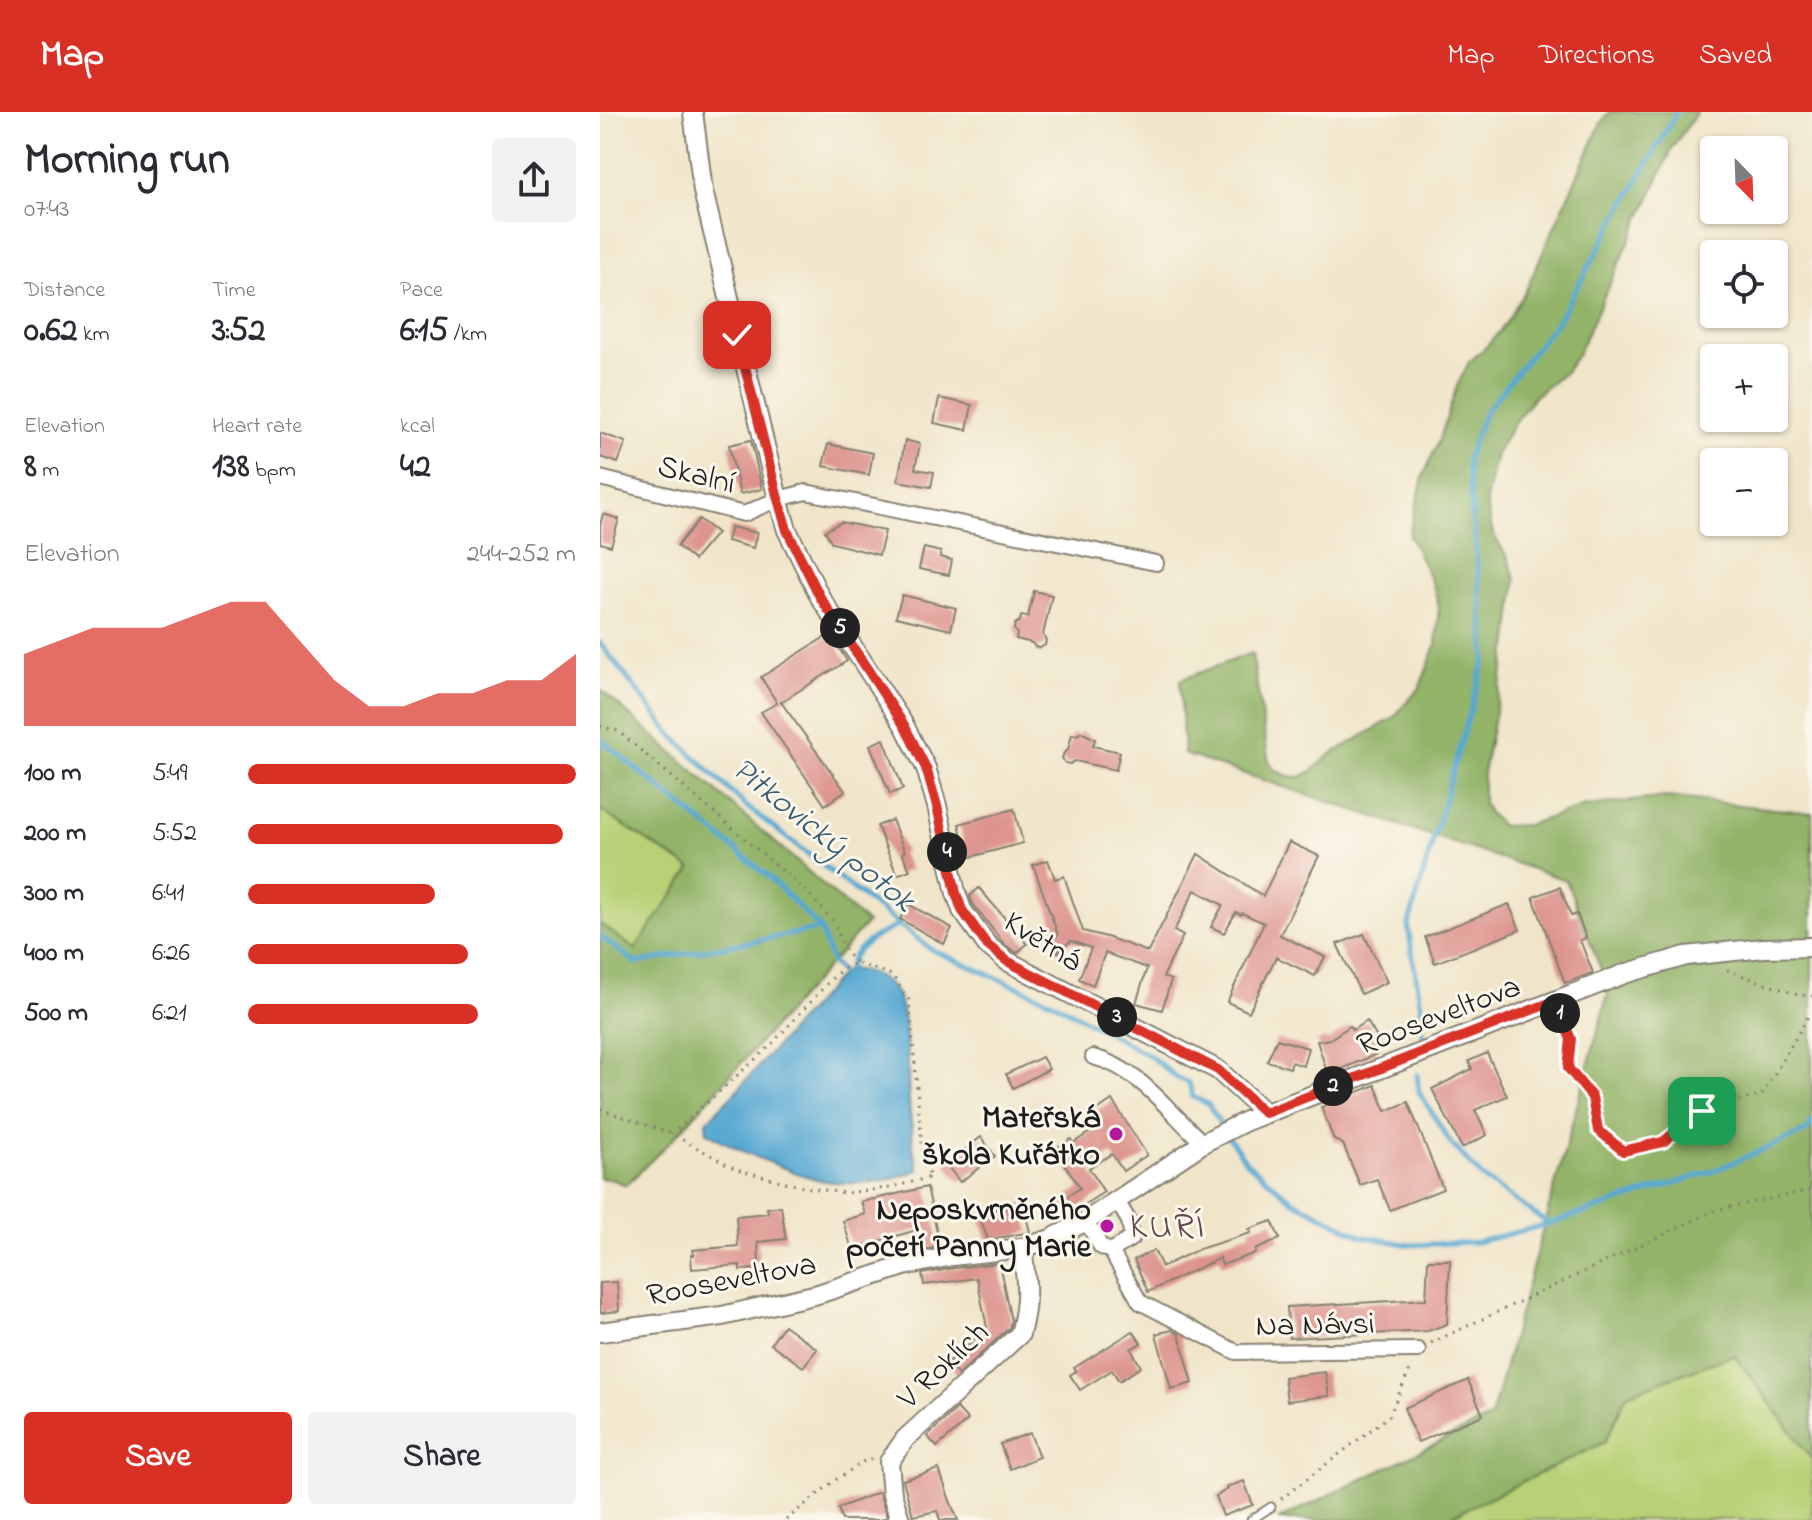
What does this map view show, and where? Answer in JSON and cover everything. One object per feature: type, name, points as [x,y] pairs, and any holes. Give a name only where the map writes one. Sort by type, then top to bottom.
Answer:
[{"type":"street","name":"Květná","points":[[693,112],[703,191],[787,530],[820,597],[904,725],[926,768],[962,910],[987,945],[1007,961],[1218,1070],[1265,1113]]},
{"type":"street","name":"Skalní","points":[[600,478],[744,514],[778,499],[806,492],[1156,563]]},
{"type":"street","name":"Rooseveltova","points":[[600,1332],[722,1316],[818,1294],[904,1266],[952,1256],[1022,1248],[1051,1239],[1086,1221],[1208,1141],[1246,1121],[1624,974],[1686,956],[1764,948],[1812,947]]},
{"type":"street","points":[[1093,1057],[1110,1061],[1142,1083],[1208,1141]]},
{"type":"street","points":[[1111,1251],[1132,1238],[1129,1221],[1117,1201]]},
{"type":"street","name":"Na Návsi","points":[[1086,1221],[1101,1247],[1111,1251],[1140,1302],[1236,1352],[1418,1350]]},
{"type":"street","name":"V Roklích","points":[[889,1462],[905,1439],[1020,1334],[1026,1310],[1027,1285],[1022,1248]]},
{"type":"street","points":[[889,1462],[892,1494],[900,1520]]},
{"type":"lane","points":[[1251,1520],[1271,1507]]},
{"type":"path","points":[[600,726],[618,731],[805,890],[834,922],[846,953],[855,964],[892,975],[909,1000],[924,1165],[931,1177],[889,1188],[845,1193],[803,1187],[736,1169],[672,1134],[600,1109]]},
{"type":"path","points":[[672,1134],[769,1047],[836,974],[855,964]]},
{"type":"path","points":[[1728,971],[1798,995],[1812,996]]},
{"type":"path","points":[[1555,1001],[1571,1039],[1568,1068],[1592,1097],[1598,1130],[1623,1151],[1663,1142],[1702,1111],[1762,1095],[1790,1044],[1812,1014]]},
{"type":"path","points":[[1271,1507],[1389,1416],[1418,1350],[1716,1210],[1812,1190]]},
{"type":"path","points":[[786,1520],[867,1459],[889,1462]]},
{"type":"green space","points":[[1609,112],[1697,112],[1673,147],[1577,355],[1564,373],[1535,396],[1496,454],[1486,500],[1493,534],[1508,558],[1516,580],[1509,641],[1483,773],[1483,803],[1502,826],[1527,825],[1585,806],[1667,797],[1812,813],[1812,1459],[1734,1355],[1627,1394],[1605,1442],[1443,1520],[1278,1520],[1491,1417],[1609,990],[1566,880],[1184,754],[1180,680],[1252,653],[1268,758],[1273,769],[1288,776],[1300,777],[1330,755],[1393,718],[1419,689],[1436,645],[1439,607],[1433,585],[1409,535],[1423,477],[1469,362],[1504,326],[1527,288],[1601,123]]},
{"type":"green space","points":[[600,689],[867,923],[672,1140],[626,1185],[600,1178],[600,924],[635,949],[691,869],[600,810]]},
{"type":"green space","points":[[600,810],[691,869],[635,950],[600,924]]},
{"type":"green space","points":[[1734,1354],[1812,1459],[1812,1520],[1443,1520],[1605,1442],[1627,1394]]},
{"type":"water","points":[[849,969],[882,978],[896,993],[906,1035],[909,1102],[918,1170],[892,1179],[836,1183],[800,1174],[756,1157],[707,1132],[706,1122]]},
{"type":"building","points":[[939,398],[972,405],[967,430],[934,423]]},
{"type":"building","points":[[600,433],[626,442],[618,463],[600,457]]},
{"type":"building","points":[[751,440],[762,489],[740,494],[729,445]]},
{"type":"building","points":[[905,440],[920,444],[915,469],[934,472],[931,487],[898,481]]},
{"type":"building","points":[[828,444],[873,453],[869,475],[823,466]]},
{"type":"building","points":[[603,514],[619,519],[611,546],[600,543]]},
{"type":"building","points":[[699,519],[717,533],[694,560],[677,546]]},
{"type":"building","points":[[841,522],[885,531],[879,555],[832,543],[825,531]]},
{"type":"building","points":[[731,527],[757,533],[753,548],[727,541]]},
{"type":"building","points":[[924,548],[941,552],[940,557],[952,560],[949,575],[919,569]]},
{"type":"building","points":[[1034,591],[1052,595],[1043,635],[1045,645],[1040,648],[1016,639],[1014,629],[1021,616],[1028,617]]},
{"type":"building","points":[[902,595],[956,608],[951,630],[896,617]]},
{"type":"building","points":[[830,634],[847,661],[781,702],[845,791],[825,805],[761,712],[777,703],[761,677]]},
{"type":"building","points":[[1081,732],[1095,739],[1093,746],[1120,752],[1116,770],[1075,761],[1065,763],[1062,758],[1068,750],[1072,734]]},
{"type":"building","points":[[884,739],[903,789],[890,794],[870,745]]},
{"type":"building","points":[[1014,809],[1023,843],[967,858],[959,824]]},
{"type":"building","points":[[892,820],[910,870],[897,875],[877,826]]},
{"type":"building","points":[[1289,842],[1319,856],[1280,935],[1325,957],[1315,976],[1276,957],[1249,1012],[1227,1002],[1264,923],[1236,912],[1224,933],[1211,927],[1223,905],[1195,890],[1174,931],[1183,936],[1163,977],[1171,980],[1162,1010],[1136,1003],[1147,968],[1105,953],[1093,985],[1079,979],[1091,948],[1071,941],[1058,952],[1049,942],[1058,935],[1033,865],[1048,860],[1055,879],[1064,876],[1083,931],[1148,952],[1198,854],[1263,896]]},
{"type":"building","points":[[1560,887],[1571,916],[1577,914],[1586,938],[1580,940],[1593,973],[1565,983],[1533,897]]},
{"type":"building","points":[[979,888],[1027,944],[1017,953],[1004,944],[973,904],[970,896]]},
{"type":"building","points":[[908,904],[952,928],[944,944],[900,919]]},
{"type":"building","points":[[1509,904],[1520,930],[1435,963],[1425,937]]},
{"type":"building","points":[[1364,934],[1387,982],[1361,994],[1337,944]]},
{"type":"building","points":[[1367,1021],[1379,1041],[1372,1045],[1377,1054],[1327,1072],[1317,1041],[1330,1039],[1350,1026],[1352,1030]]},
{"type":"building","points":[[1277,1039],[1308,1048],[1303,1066],[1292,1062],[1290,1068],[1267,1061]]},
{"type":"building","points":[[1487,1053],[1507,1096],[1475,1110],[1487,1135],[1462,1148],[1432,1089],[1472,1069],[1469,1061]]},
{"type":"building","points":[[1042,1057],[1049,1069],[1013,1088],[1006,1074]]},
{"type":"building","points":[[1375,1085],[1386,1111],[1408,1102],[1443,1189],[1390,1210],[1377,1179],[1360,1185],[1343,1144],[1334,1140],[1321,1107]]},
{"type":"building","points":[[1112,1100],[1147,1155],[1123,1171],[1112,1154],[1089,1168],[1104,1192],[1066,1216],[1057,1203],[1080,1188],[1055,1149],[1071,1139],[1073,1143],[1095,1129],[1087,1117]]},
{"type":"building","points":[[981,1137],[995,1156],[960,1182],[946,1164]]},
{"type":"building","points":[[927,1187],[940,1246],[924,1250],[920,1229],[852,1249],[843,1221],[865,1214],[861,1202]]},
{"type":"building","points":[[1023,1204],[1030,1232],[988,1240],[979,1214]]},
{"type":"building","points":[[781,1206],[786,1239],[758,1242],[759,1263],[755,1263],[756,1269],[740,1270],[740,1265],[692,1269],[693,1250],[738,1246],[736,1216],[768,1213],[767,1208]]},
{"type":"building","points":[[1272,1221],[1280,1239],[1255,1250],[1256,1253],[1222,1265],[1220,1258],[1148,1292],[1134,1260],[1154,1250],[1162,1267],[1199,1249],[1251,1233],[1249,1229]]},
{"type":"building","points":[[1428,1260],[1450,1260],[1447,1324],[1428,1331],[1289,1338],[1287,1307],[1426,1299]]},
{"type":"building","points":[[999,1263],[1011,1321],[1009,1328],[958,1375],[947,1363],[987,1328],[977,1278],[924,1285],[922,1274]]},
{"type":"building","points":[[617,1282],[619,1311],[600,1313],[600,1283]]},
{"type":"building","points":[[784,1325],[817,1349],[803,1367],[771,1344]]},
{"type":"building","points":[[1172,1330],[1179,1334],[1193,1383],[1171,1389],[1156,1334]]},
{"type":"building","points":[[1133,1331],[1141,1343],[1131,1349],[1141,1367],[1119,1381],[1112,1370],[1080,1390],[1070,1375],[1076,1371],[1074,1368]]},
{"type":"building","points":[[1325,1372],[1329,1396],[1287,1401],[1284,1377]]},
{"type":"building","points":[[1468,1380],[1483,1415],[1418,1442],[1404,1408]]},
{"type":"building","points":[[957,1408],[968,1420],[937,1447],[927,1436]]},
{"type":"building","points":[[1030,1433],[1039,1457],[1010,1469],[1000,1444]]},
{"type":"building","points":[[939,1469],[958,1520],[940,1520],[937,1511],[913,1516],[903,1480]]},
{"type":"building","points":[[1244,1481],[1253,1505],[1223,1516],[1216,1496],[1227,1487]]},
{"type":"building","points":[[879,1492],[887,1517],[880,1520],[842,1520],[838,1508]]},
{"type":"waterway","points":[[1423,1036],[1408,927],[1486,656],[1467,459],[1485,412],[1559,319],[1677,112]]},
{"type":"waterway","name":"Pitkovický potok","points":[[600,643],[670,733],[746,806],[932,950],[1055,1003],[1150,1056],[1177,1078],[1189,1083],[1193,1097],[1208,1104],[1222,1127]]},
{"type":"waterway","points":[[600,739],[769,877],[820,928],[832,963],[842,973]]},
{"type":"waterway","points":[[849,969],[861,947],[899,925]]},
{"type":"waterway","points":[[600,936],[636,963],[819,929]]},
{"type":"waterway","points":[[1417,1074],[1419,1092],[1450,1142],[1483,1178],[1549,1224]]},
{"type":"waterway","name":"Pitkovický potok","points":[[1227,1135],[1247,1163],[1292,1200],[1361,1236],[1410,1245],[1477,1242],[1549,1224],[1713,1171],[1807,1131],[1812,1122]]},
{"type":"place","name":"Mateřská škola Kuřátko","points":[[1116,1134]]},
{"type":"place","name":"Neposkvrněného početí Panny Marie","points":[[1107,1226]]},
{"type":"district","name":"KUŘÍ","points":[[1168,1224]]},
{"type":"route","points":[[737,335],[787,530],[820,597],[904,725],[926,768],[956,893],[962,910],[987,945],[1007,961],[1218,1070],[1265,1113],[1555,1001],[1571,1039],[1568,1068],[1592,1097],[1598,1130],[1623,1151],[1663,1142],[1702,1111]]}]
